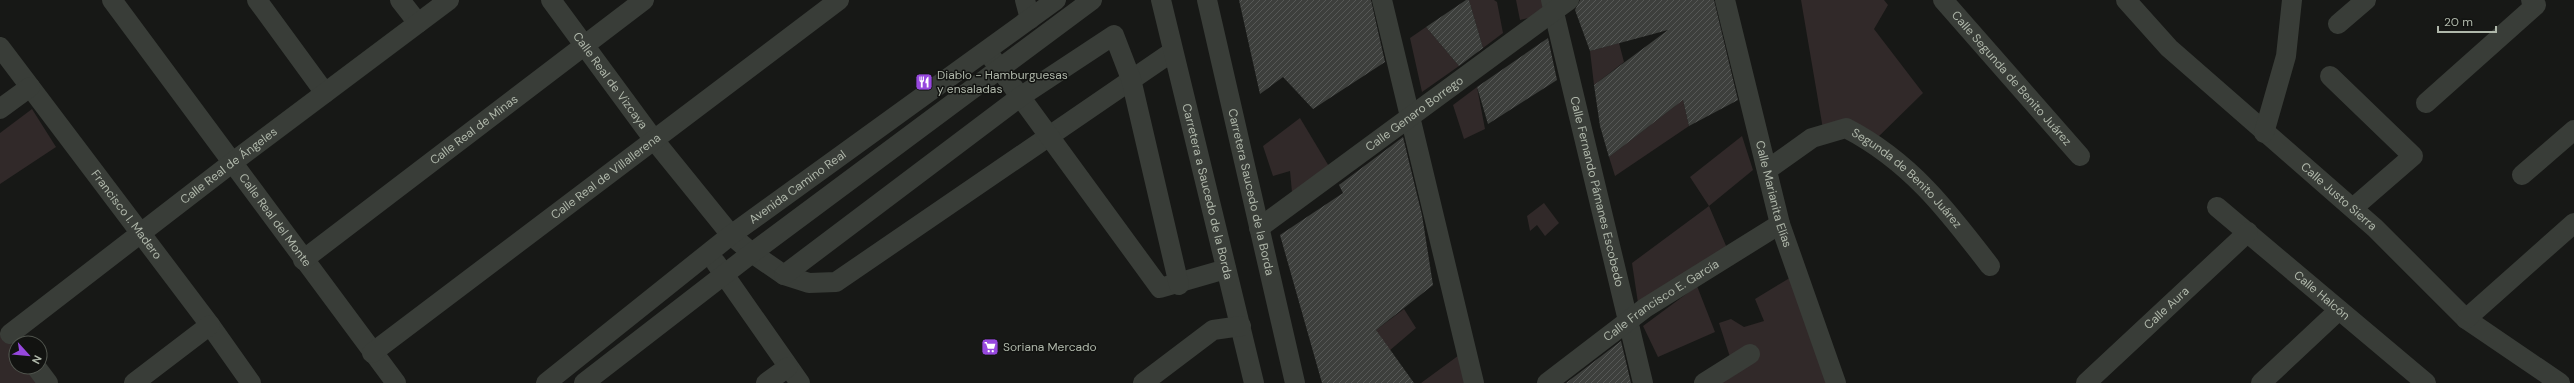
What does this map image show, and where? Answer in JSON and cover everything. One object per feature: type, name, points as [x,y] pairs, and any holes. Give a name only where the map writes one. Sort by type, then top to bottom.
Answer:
[{"type":"street","name":"Calle Real del Monte","points":[[112,0],[233,162],[303,260],[396,383]]},
{"type":"street","points":[[256,0],[325,93]]},
{"type":"street","points":[[400,0],[418,24]]},
{"type":"street","name":"Calle Real de Ángeles","points":[[9,332],[449,0]]},
{"type":"street","name":"Calle Real de Vizcaya","points":[[551,0],[586,44],[654,140],[731,235],[752,253],[784,276]]},
{"type":"street","name":"Calle Real de Minas","points":[[303,260],[644,0]]},
{"type":"street","name":"Calle Real de Villallerena","points":[[372,353],[839,0]]},
{"type":"street","points":[[1025,0],[1030,19]]},
{"type":"street","name":"Avenida Camino Real","points":[[546,383],[731,235],[1056,0]]},
{"type":"street","name":"Avenida Camino Real","points":[[584,383],[752,253],[1092,0]]},
{"type":"street","name":"Carretera a Saucedo de la Borda","points":[[1160,0],[1254,383]]},
{"type":"street","name":"Carretera Saucedo de la Borda","points":[[1207,0],[1295,383]]},
{"type":"street","points":[[1382,0],[1474,383]]},
{"type":"street","name":"Calle Marianita Elías","points":[[1725,0],[1780,224],[1836,383]]},
{"type":"street","name":"Calle Segunda de Benito Juárez","points":[[1943,0],[2080,156]]},
{"type":"street","name":"Calle Justo Sierra","points":[[2126,0],[2169,48],[2264,133],[2353,208],[2466,319],[2560,383]]},
{"type":"street","points":[[2264,133],[2286,56],[2292,0]]},
{"type":"street","points":[[2338,24],[2366,0]]},
{"type":"street","points":[[2426,103],[2536,2]]},
{"type":"street","name":"Calle Genaro Borrego","points":[[1259,228],[1410,117],[1558,4]]},
{"type":"street","name":"Calle Fernando Pámanes Escobedo","points":[[1558,4],[1643,383]]},
{"type":"street","points":[[784,276],[1020,97],[1114,35],[1131,78],[1179,285]]},
{"type":"street","name":"Francisco I. Madero","points":[[0,47],[210,325],[251,383]]},
{"type":"street","points":[[987,50],[1160,288],[1179,285],[1226,269]]},
{"type":"street","points":[[784,276],[809,283],[836,282],[1050,138],[1131,78],[1172,52]]},
{"type":"street","points":[[2330,76],[2413,156],[2353,208]]},
{"type":"street","points":[[0,109],[30,87]]},
{"type":"street","name":"Segunda de Benito Juárez","points":[[1767,170],[1812,138],[1846,128],[1873,142],[1909,171],[1943,204],[1990,266]]},
{"type":"street","points":[[2522,174],[2574,130]]},
{"type":"street","name":"Calle Halcón","points":[[2217,207],[2426,383]]},
{"type":"street","points":[[2466,319],[2574,223]]},
{"type":"street","name":"Calle Francisco E. García","points":[[1547,383],[1645,308],[1780,224]]},
{"type":"street","name":"Calle Aura","points":[[2086,383],[2248,232]]},
{"type":"street","points":[[709,252],[800,383]]},
{"type":"street","points":[[2261,383],[2339,310]]},
{"type":"street","points":[[134,383],[210,325]]},
{"type":"street","points":[[1143,383],[1213,330],[1241,326]]},
{"type":"street","points":[[1704,383],[1750,354]]},
{"type":"street","points":[[766,383],[788,367]]},
{"type":"shaded area","points":[[1469,0],[1494,0],[1497,2],[1503,33],[1483,48]]},
{"type":"shaded area","points":[[1516,0],[1551,0],[1554,12],[1520,20]]},
{"type":"shaded area","points":[[1801,0],[1884,0],[1888,5],[1874,29],[1923,93],[1873,142],[1824,135]]},
{"type":"shaded area","points":[[1426,27],[1459,66],[1422,92],[1410,38]]},
{"type":"shaded area","points":[[1619,43],[1624,62],[1594,85],[1590,51]]},
{"type":"shaded area","points":[[1477,87],[1485,129],[1464,139],[1453,105]]},
{"type":"shaded area","points":[[1683,100],[1689,126],[1615,176],[1609,157]]},
{"type":"shaded area","points":[[32,109],[56,147],[0,184],[0,133]]},
{"type":"shaded area","points":[[1300,118],[1333,173],[1293,203],[1290,171],[1273,176],[1263,146]]},
{"type":"shaded area","points":[[1742,136],[1753,170],[1709,206],[1690,177]]},
{"type":"shaded area","points":[[1544,203],[1559,223],[1545,236],[1537,225],[1530,231],[1527,216]]},
{"type":"shaded area","points":[[1709,206],[1727,248],[1638,303],[1632,263]]},
{"type":"shaded area","points":[[1793,276],[1826,383],[1715,383],[1730,357],[1719,323],[1731,319],[1744,327],[1764,321],[1755,299]]},
{"type":"shaded area","points":[[1697,286],[1715,332],[1658,357],[1643,326]]},
{"type":"shaded area","points":[[1404,309],[1416,328],[1389,351],[1376,330]]},
{"type":"shaded area","points":[[0,332],[8,340],[8,375],[40,375],[48,383],[0,383]]},
{"type":"shaded area","points":[[1466,350],[1474,383],[1421,383]]},
{"type":"building","points":[[1239,0],[1371,0],[1385,62],[1313,109],[1283,77],[1260,94]]},
{"type":"building","points":[[1466,0],[1469,0],[1483,48],[1459,66],[1426,27]]},
{"type":"building","points":[[1580,0],[1714,0],[1738,100],[1689,126],[1683,100],[1609,157],[1600,126],[1594,85],[1668,30],[1590,51],[1575,10]]},
{"type":"building","points":[[1548,38],[1557,80],[1488,124],[1477,87]]},
{"type":"building","points":[[1403,137],[1422,215],[1433,285],[1376,330],[1414,383],[1322,383],[1280,235],[1343,193],[1339,185]]},
{"type":"building","points":[[1621,341],[1631,383],[1566,383]]},
{"type":"place","name":"Diablo - Hamburguesas y ensaladas","points":[[924,82]]},
{"type":"place","name":"Soriana Mercado","points":[[990,347]]}]
